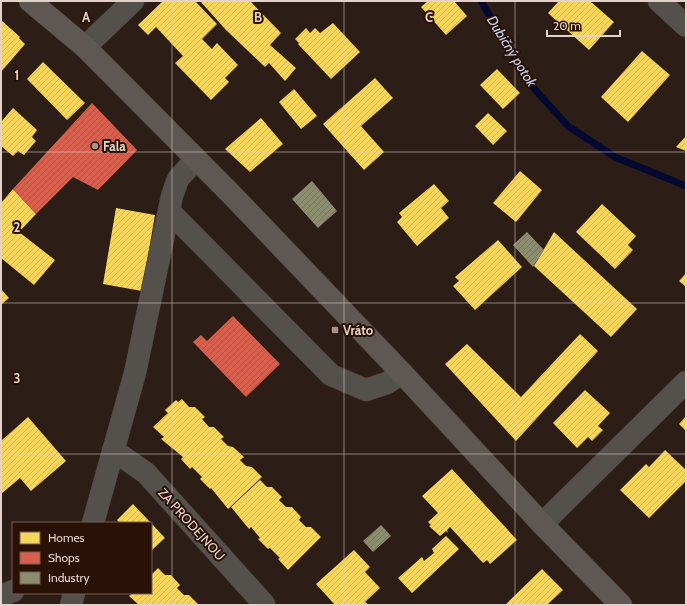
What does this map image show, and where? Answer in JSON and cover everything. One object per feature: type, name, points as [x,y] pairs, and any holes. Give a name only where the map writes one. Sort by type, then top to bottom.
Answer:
[{"type":"main road","points":[[30,1],[85,47],[196,159],[402,373],[542,524],[621,605]]},
{"type":"street","points":[[85,47],[133,1]]},
{"type":"street","points":[[659,1],[686,26]]},
{"type":"street","points":[[93,522],[135,373],[169,211],[178,180],[196,159]]},
{"type":"street","points":[[169,211],[331,375],[366,390],[387,383],[402,373]]},
{"type":"street","points":[[542,524],[686,382]]},
{"type":"street","name":"ZA PRODEJNOU","points":[[113,450],[146,473],[264,604]]},
{"type":"street","points":[[1,596],[12,591]]},
{"type":"street","points":[[71,605],[74,594]]},
{"type":"building: Homes","points":[[163,1],[195,1],[217,24],[202,39],[212,49],[217,43],[238,65],[225,78],[229,82],[211,100],[175,63],[183,56],[156,27],[148,35],[138,25]]},
{"type":"building: Homes","points":[[200,1],[250,1],[281,33],[270,45],[296,68],[285,81],[269,63],[265,67],[226,30]]},
{"type":"building: Homes","points":[[428,1],[454,1],[467,16],[446,35],[421,7]]},
{"type":"building: Homes","points":[[559,1],[590,1],[614,22],[589,50],[548,13]]},
{"type":"building: Homes","points":[[1,20],[20,37],[19,38],[25,44],[1,72]]},
{"type":"building: Homes","points":[[333,23],[360,52],[331,79],[295,39],[306,28],[310,33],[315,28],[320,33]]},
{"type":"building: Homes","points":[[642,51],[670,75],[628,122],[601,97]]},
{"type":"building: Homes","points":[[43,62],[85,103],[67,120],[27,79]]},
{"type":"building: Homes","points":[[497,69],[520,93],[503,109],[480,85]]},
{"type":"building: Homes","points":[[375,78],[393,98],[361,126],[384,152],[364,170],[323,124]]},
{"type":"building: Homes","points":[[294,89],[317,116],[301,129],[279,102]]},
{"type":"building: Homes","points":[[13,108],[37,130],[32,137],[36,141],[24,155],[18,151],[13,156],[1,146],[1,122]]},
{"type":"building: Homes","points":[[488,113],[507,131],[493,145],[475,126]]},
{"type":"building: Homes","points":[[261,118],[283,144],[250,172],[225,149]]},
{"type":"building: Homes","points":[[686,136],[686,151],[676,147]]},
{"type":"building: Homes","points":[[520,171],[542,190],[516,222],[493,203]]},
{"type":"building: Homes","points":[[434,184],[449,201],[441,208],[449,218],[417,246],[397,222],[402,217],[399,213]]},
{"type":"building: Homes","points":[[13,189],[36,214],[19,232],[55,260],[34,285],[1,258],[1,203]]},
{"type":"building: Homes","points":[[602,204],[636,236],[628,245],[633,250],[615,269],[576,232]]},
{"type":"building: Homes","points":[[116,208],[155,215],[142,291],[103,284]]},
{"type":"building: Homes","points":[[554,232],[637,309],[611,337],[534,266]]},
{"type":"building: Homes","points":[[498,240],[522,267],[475,310],[453,286],[459,281],[455,277]]},
{"type":"building: Homes","points":[[686,273],[686,287],[679,281]]},
{"type":"building: Homes","points":[[1,289],[9,298],[1,305]]},
{"type":"building: Homes","points":[[580,334],[598,351],[516,441],[445,364],[467,344],[521,397]]},
{"type":"building: Homes","points":[[585,390],[610,413],[598,426],[603,430],[592,441],[588,437],[577,448],[553,423]]},
{"type":"building: Homes","points":[[182,399],[189,407],[195,407],[205,417],[202,419],[209,427],[214,427],[224,437],[221,439],[228,446],[233,447],[244,457],[240,460],[246,466],[252,467],[262,477],[228,509],[211,488],[210,489],[200,479],[202,477],[192,467],[190,469],[181,459],[183,457],[161,439],[164,437],[153,427],[168,413],[165,410],[176,400],[178,402]]},
{"type":"building: Homes","points":[[686,416],[686,431],[679,424]]},
{"type":"building: Homes","points":[[28,417],[66,461],[31,491],[20,478],[1,494],[1,441]]},
{"type":"building: Homes","points":[[665,450],[686,470],[686,481],[649,518],[620,490],[646,464],[649,467]]},
{"type":"building: Homes","points":[[452,469],[517,540],[490,564],[487,560],[483,563],[450,527],[447,530],[448,533],[446,531],[440,536],[429,526],[431,525],[428,522],[438,513],[422,496]]},
{"type":"building: Homes","points":[[260,480],[267,487],[272,487],[282,497],[279,500],[286,507],[292,507],[301,517],[299,520],[306,527],[311,527],[321,537],[288,570],[278,559],[280,558],[258,539],[260,538],[251,527],[249,529],[231,507]]},
{"type":"building: Homes","points":[[133,504],[150,522],[119,522],[117,520]]},
{"type":"building: Homes","points":[[152,524],[165,538],[152,550]]},
{"type":"building: Homes","points":[[446,536],[459,549],[412,593],[398,578],[422,557],[424,561],[434,553],[432,549]]},
{"type":"building: Homes","points":[[354,550],[370,567],[365,572],[380,588],[365,602],[369,605],[335,605],[316,584]]},
{"type":"building: Homes","points":[[158,568],[165,575],[171,575],[180,585],[177,588],[184,595],[189,595],[199,605],[139,605],[129,596],[131,594],[152,594],[152,574]]},
{"type":"building: Homes","points":[[542,569],[563,590],[547,605],[505,605]]},
{"type":"building: Shops","points":[[92,103],[137,150],[98,190],[73,177],[36,214],[13,189]]},
{"type":"building: Shops","points":[[233,316],[280,364],[246,397],[193,342],[201,335],[207,341]]},
{"type":"building: Industry","points":[[312,181],[337,211],[318,228],[292,199]]},
{"type":"building: Industry","points":[[527,232],[544,250],[533,267],[513,245]]},
{"type":"building: Industry","points":[[381,525],[391,536],[373,552],[363,541]]},
{"type":"waterway","name":"Dubičný potok","points":[[481,1],[529,83],[568,126],[615,157],[686,186]]},
{"type":"place","name":"Fala","points":[[95,146]]},
{"type":"place","name":"Vráto","points":[[335,330]]}]
